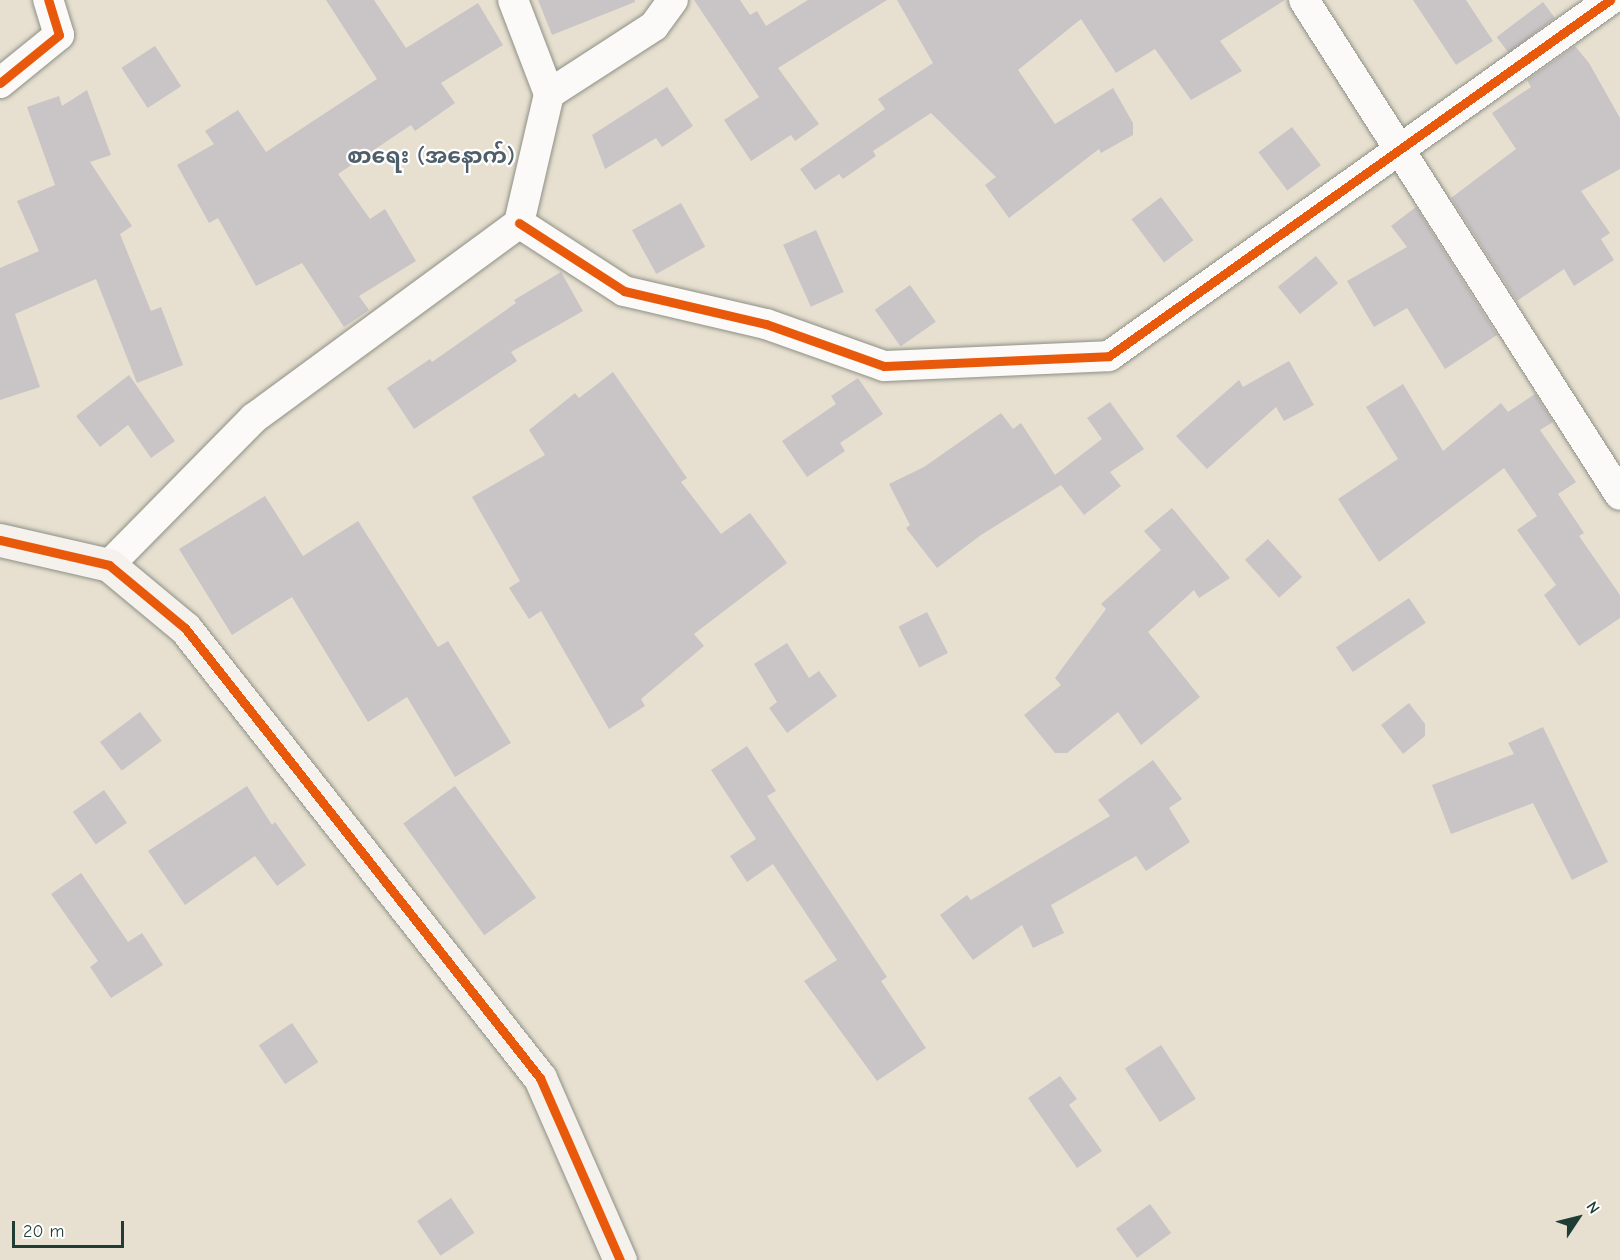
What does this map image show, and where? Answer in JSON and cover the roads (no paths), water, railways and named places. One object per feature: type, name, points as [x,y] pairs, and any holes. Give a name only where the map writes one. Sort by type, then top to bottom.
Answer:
[{"type":"street","points":[[0,83],[59,35],[48,0]]},
{"type":"street","points":[[109,565],[254,418],[519,223],[549,94],[513,0]]},
{"type":"street","points":[[549,94],[654,26],[673,0]]},
{"type":"street","points":[[1304,0],[1620,495]]},
{"type":"street","points":[[519,223],[624,291],[766,324],[884,366],[1109,356],[1401,152],[1610,0]]},
{"type":"street","points":[[0,540],[109,565],[185,628],[540,1078],[620,1260]]},
{"type":"district","name":"စာရေး (အနောက်)","points":[[431,157]]}]
